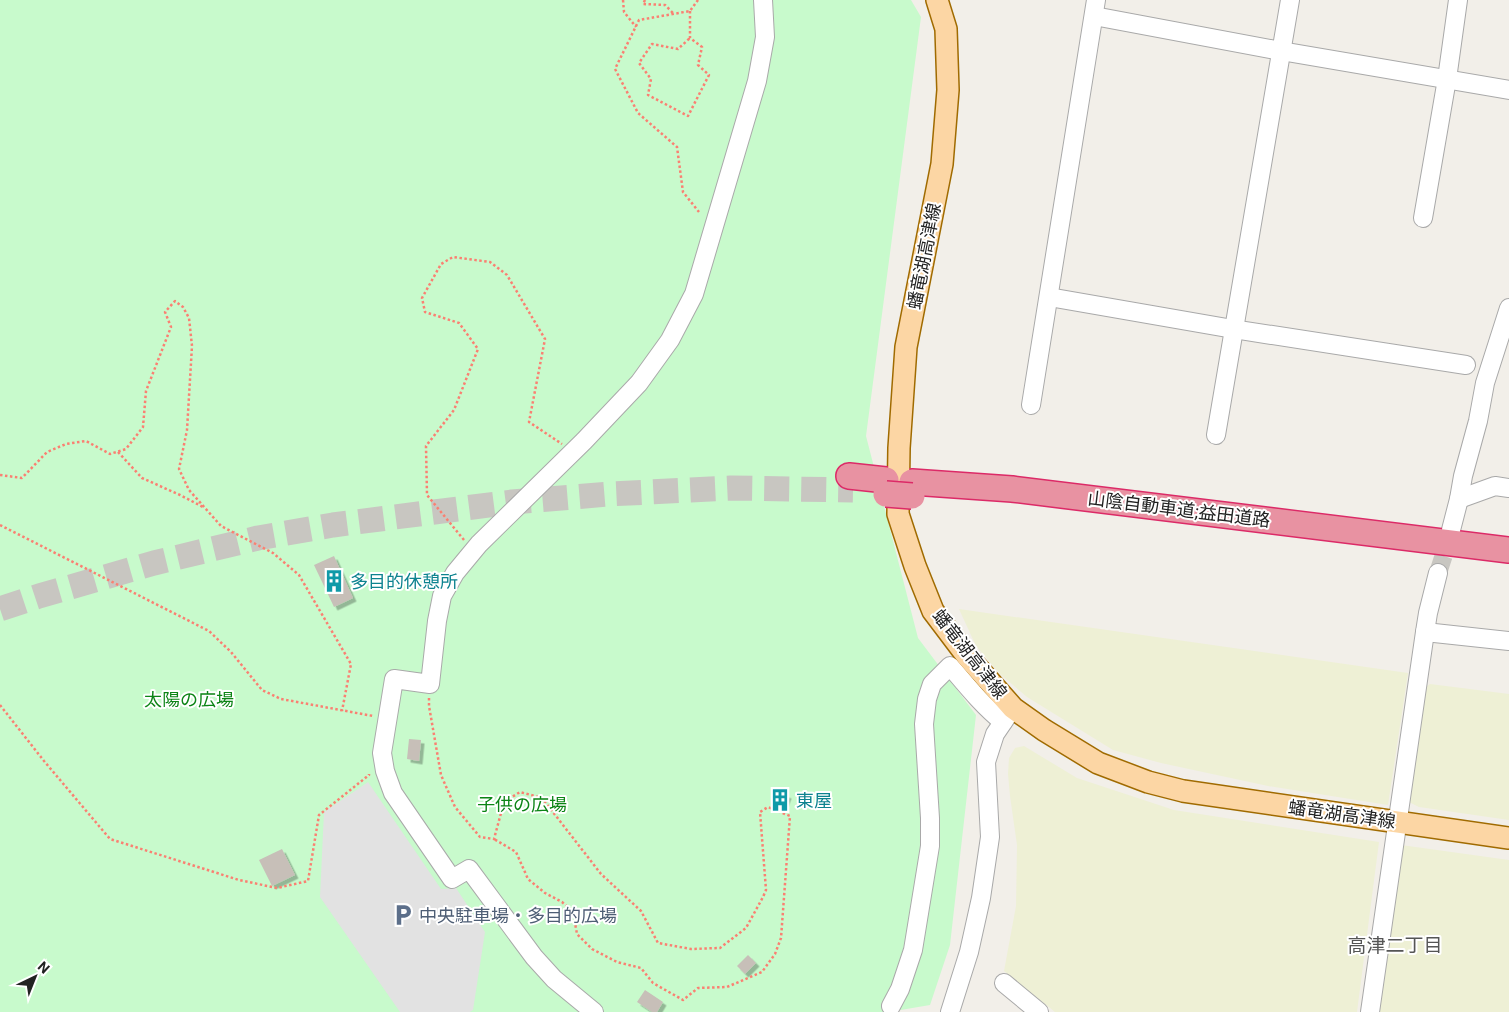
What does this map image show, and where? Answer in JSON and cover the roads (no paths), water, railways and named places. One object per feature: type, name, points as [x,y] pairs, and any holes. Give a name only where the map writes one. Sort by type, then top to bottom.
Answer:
[{"type":"highway","name":"山陰自動車道;益田道路","points":[[851,483],[1162,517],[1509,562]]},
{"type":"highway","name":"山陰自動車道;益田道路","points":[[912,489],[1021,490],[1509,550]]},
{"type":"main road","name":"蟠竜湖高津線","points":[[938,0],[946,29],[948,90],[942,164],[906,347],[899,448],[898,514],[915,566],[933,611],[1008,715],[1044,730],[1098,763],[1148,782],[1183,792],[1509,838]]},
{"type":"street","points":[[594,1012],[554,979],[534,957],[469,869],[452,879],[394,793],[385,771],[382,753],[387,718],[394,679],[430,684],[437,621],[442,596],[455,573],[479,544],[584,441],[639,383],[670,340],[694,294],[758,81],[765,37],[763,0]]},
{"type":"street","points":[[1216,435],[1290,0]]},
{"type":"street","points":[[1423,218],[1447,79],[1458,0]]},
{"type":"street","points":[[1031,405],[1095,8],[1281,51],[1509,90]]},
{"type":"street","points":[[1049,296],[1233,330],[1466,366]]},
{"type":"street","points":[[1452,530],[1463,476],[1478,421],[1485,382],[1509,308]]},
{"type":"street","points":[[1459,499],[1495,486],[1509,488]]},
{"type":"street","points":[[1370,1012],[1425,632],[1438,573]]},
{"type":"street","points":[[1425,632],[1509,641]]},
{"type":"street","points":[[891,1006],[900,989],[913,950],[930,846],[924,724],[927,699],[932,684],[950,666],[976,697],[995,715],[1008,715]]},
{"type":"street","points":[[950,1012],[969,952],[981,898],[990,837],[986,762],[995,734],[1008,715]]},
{"type":"street","points":[[1004,983],[1039,1012]]},
{"type":"tunnel","points":[[0,609],[154,563],[258,538],[333,525],[512,502],[609,494],[731,488],[853,490]]},
{"type":"tunnel","points":[[1438,573],[1451,533]]},
{"type":"place","name":"多目的休憩所","points":[[334,581]]},
{"type":"place","name":"東屋","points":[[780,800]]},
{"type":"place","name":"中央駐車場・多目的広場","points":[[403,915]]},
{"type":"district","name":"高津二丁目","points":[[1395,945]]},
{"type":"park label","name":"太陽の広場","points":[[189,699]]},
{"type":"park label","name":"子供の広場","points":[[522,804]]}]
